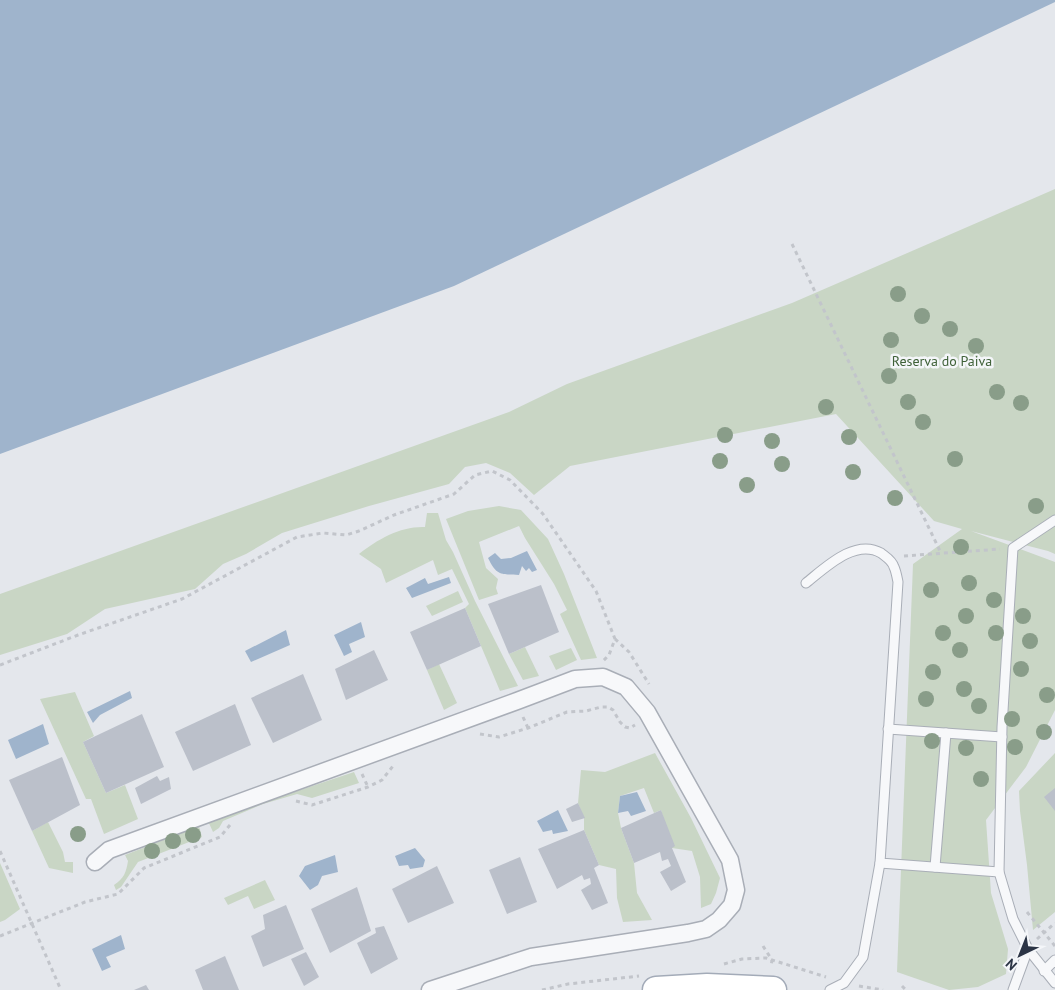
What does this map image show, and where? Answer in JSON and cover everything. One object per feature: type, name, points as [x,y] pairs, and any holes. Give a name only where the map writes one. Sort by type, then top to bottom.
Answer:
[{"type":"main road","points":[[656,990],[706,987],[773,990]]},
{"type":"street","points":[[95,862],[109,850],[575,679],[603,677],[626,687],[650,717],[730,860],[736,890],[732,905],[719,920],[706,929],[530,957],[430,990]]},
{"type":"lane","points":[[1055,520],[1013,548],[1002,737],[1000,872],[1013,919],[1028,949],[1055,984]]},
{"type":"lane","points":[[806,583],[843,555],[863,549],[875,550],[887,557],[894,566],[898,582],[880,863],[862,956],[844,983],[830,990]]},
{"type":"lane","points":[[888,729],[1002,737]]},
{"type":"lane","points":[[935,867],[946,733]]},
{"type":"lane","points":[[880,863],[1000,872]]},
{"type":"lane","points":[[1013,990],[1028,949]]},
{"type":"lane","points":[[1044,971],[1055,960]]},
{"type":"path","points":[[792,244],[941,553]]},
{"type":"path","points":[[0,665],[182,598],[297,537],[323,533],[346,535],[359,531],[394,515],[454,494],[475,475],[492,471],[510,480],[543,514],[596,591],[614,639],[629,652],[653,690]]},
{"type":"path","points":[[887,557],[1013,548]]},
{"type":"path","points":[[601,663],[609,655],[614,639]]},
{"type":"path","points":[[479,734],[499,737],[528,728],[567,712],[586,711],[601,707],[608,707],[613,710],[625,727],[630,728],[650,717]]},
{"type":"path","points":[[294,801],[312,806],[368,787],[382,780],[395,764]]},
{"type":"path","points":[[0,936],[85,902],[118,894],[144,868],[220,837],[230,824]]},
{"type":"path","points":[[0,851],[61,990]]},
{"type":"path","points":[[1024,908],[1055,947]]},
{"type":"path","points":[[1028,949],[1055,923]]},
{"type":"path","points":[[902,986],[906,990]]},
{"type":"green space","name":"Reserva do Paiva","points":[[1055,189],[1055,554],[971,531],[1055,562],[1055,710],[1026,767],[986,820],[991,893],[1008,949],[1006,974],[978,987],[949,990],[897,972],[913,564],[962,529],[934,521],[836,414],[570,466],[534,495],[510,473],[486,463],[465,467],[449,484],[282,533],[246,554],[223,564],[195,589],[105,609],[67,634],[0,655],[0,594],[509,412],[567,384],[792,303]]},
{"type":"green space","points":[[499,506],[521,510],[548,539],[597,658],[581,660],[560,614],[567,610],[554,584],[519,526],[479,542],[486,568],[498,579],[496,588],[498,594],[479,600],[446,519],[468,511]]},
{"type":"green space","points":[[427,513],[438,513],[446,540],[518,686],[500,691],[465,608],[469,604],[452,569],[438,575],[433,560],[386,583],[381,569],[359,554],[390,534],[416,527],[425,527]]},
{"type":"green space","points":[[458,591],[463,602],[432,616],[426,606]]},
{"type":"green space","points":[[525,647],[539,676],[523,680],[509,654]]},
{"type":"green space","points":[[571,648],[577,660],[556,670],[549,656]]},
{"type":"green space","points":[[439,664],[457,703],[444,710],[427,670]]},
{"type":"green space","points":[[75,692],[94,736],[83,742],[106,793],[125,785],[138,819],[104,834],[91,799],[86,799],[40,699]]},
{"type":"green space","points":[[655,753],[691,818],[720,878],[711,904],[701,908],[700,877],[692,851],[672,848],[661,810],[654,813],[644,788],[620,796],[618,813],[621,828],[634,863],[637,893],[652,920],[623,922],[617,898],[616,869],[599,865],[584,830],[584,818],[578,803],[581,770],[605,772]]},
{"type":"green space","points":[[1055,753],[1055,912],[1033,930],[1019,791]]},
{"type":"green space","points":[[354,772],[359,783],[312,798],[297,794],[263,804],[223,821],[219,828],[213,832],[208,821]]},
{"type":"green space","points":[[48,822],[63,852],[65,862],[73,862],[73,873],[49,868],[32,831]]},
{"type":"green space","points":[[199,826],[202,837],[138,862],[121,887],[116,890],[114,885],[124,875],[126,869],[128,861],[125,855]]},
{"type":"green space","points":[[0,863],[20,909],[0,922]]},
{"type":"green space","points":[[265,880],[275,900],[254,909],[248,896],[228,905],[224,898]]},
{"type":"water","points":[[0,0],[1055,0],[1055,2],[454,286],[0,454]]},
{"type":"water","points":[[527,551],[537,570],[532,572],[529,568],[526,571],[522,566],[519,575],[500,573],[494,568],[488,558],[495,553],[501,559],[511,558]]},
{"type":"water","points":[[449,577],[451,583],[412,598],[406,588],[425,578],[428,584]]},
{"type":"water","points":[[361,622],[365,637],[349,644],[352,652],[344,656],[334,635]]},
{"type":"water","points":[[286,630],[290,645],[251,662],[245,651]]},
{"type":"water","points":[[130,691],[132,698],[100,715],[93,723],[87,712]]},
{"type":"water","points":[[43,724],[49,744],[16,759],[8,740]]},
{"type":"water","points":[[637,792],[646,811],[631,816],[628,811],[618,813],[620,796]]},
{"type":"water","points":[[558,810],[568,831],[553,834],[552,830],[543,832],[537,821]]},
{"type":"water","points":[[415,848],[425,860],[423,867],[410,869],[408,865],[399,866],[395,856]]},
{"type":"water","points":[[335,855],[338,872],[322,876],[318,885],[310,890],[299,876],[305,866]]},
{"type":"water","points":[[121,935],[125,949],[106,957],[111,967],[102,971],[92,949]]},
{"type":"building","points":[[541,585],[559,632],[509,654],[488,604]]},
{"type":"building","points":[[465,608],[481,646],[427,670],[410,632]]},
{"type":"building","points":[[374,650],[388,680],[346,700],[335,669]]},
{"type":"building","points":[[303,674],[322,720],[273,743],[251,698]]},
{"type":"building","points":[[235,704],[251,745],[193,771],[175,732]]},
{"type":"building","points":[[142,714],[164,767],[106,793],[83,742]]},
{"type":"building","points":[[62,757],[80,805],[32,831],[9,780]]},
{"type":"building","points":[[157,776],[160,781],[169,777],[171,789],[141,804],[135,788]]},
{"type":"building","points":[[1055,788],[1055,811],[1044,797]]},
{"type":"building","points":[[578,803],[585,818],[572,822],[566,809]]},
{"type":"building","points":[[661,810],[675,846],[672,848],[686,882],[671,891],[660,872],[671,866],[668,859],[662,861],[660,852],[634,863],[621,828]]},
{"type":"building","points":[[584,830],[599,865],[594,868],[608,903],[592,910],[581,890],[591,884],[590,878],[584,880],[582,875],[557,889],[538,849]]},
{"type":"building","points":[[520,857],[537,902],[507,914],[489,870]]},
{"type":"building","points":[[437,866],[454,903],[408,923],[392,889]]},
{"type":"building","points":[[357,887],[371,931],[330,953],[311,909]]},
{"type":"building","points":[[286,905],[304,949],[263,967],[251,936],[265,929],[263,915]]},
{"type":"building","points":[[384,926],[398,959],[371,974],[357,943],[376,933],[375,928]]},
{"type":"building","points":[[306,952],[319,977],[304,986],[291,959]]},
{"type":"building","points":[[225,956],[239,990],[203,990],[195,970]]},
{"type":"building","points":[[146,985],[149,990],[134,990]]}]
